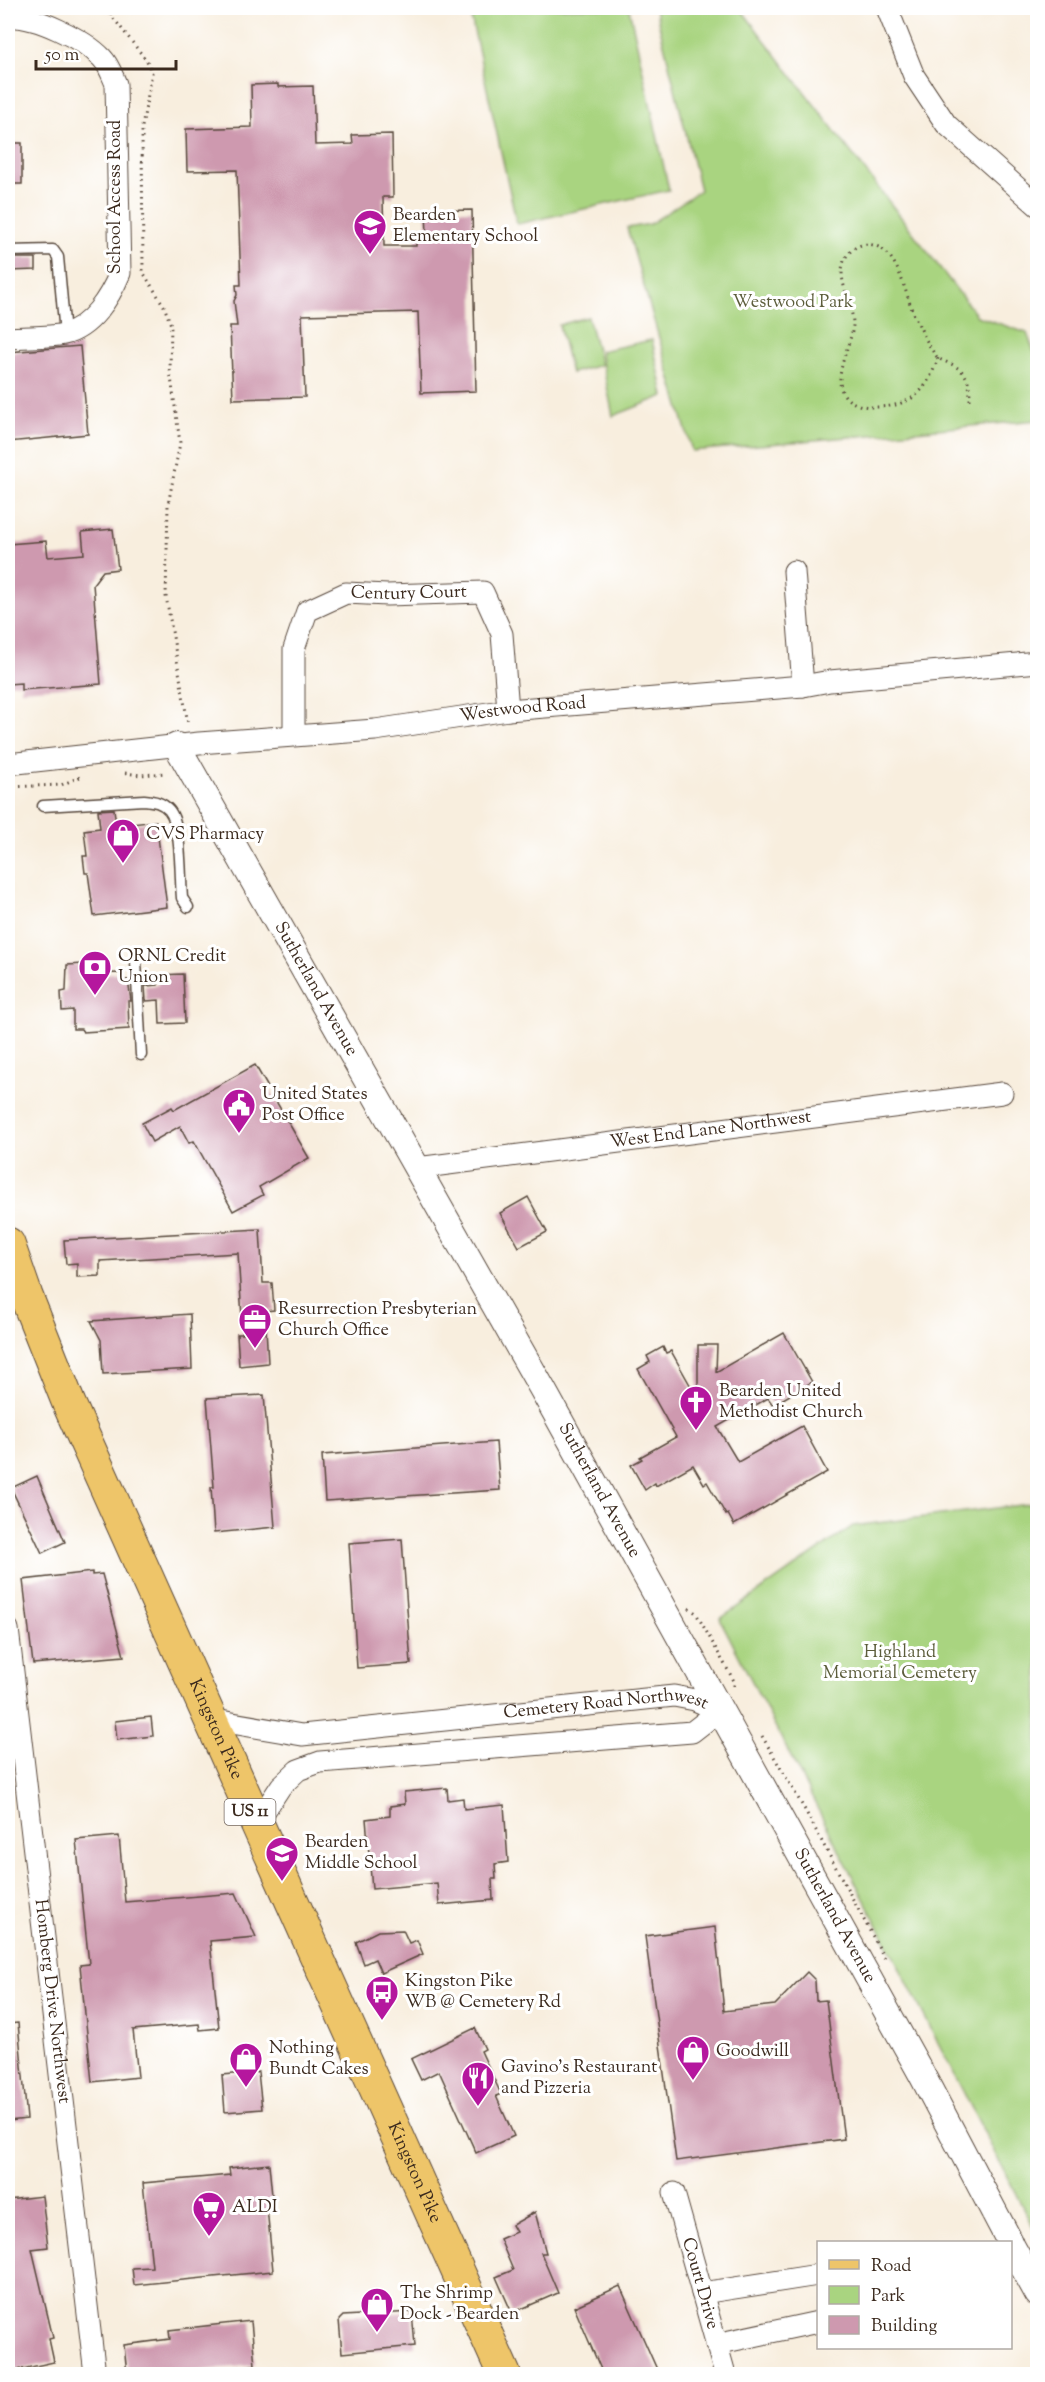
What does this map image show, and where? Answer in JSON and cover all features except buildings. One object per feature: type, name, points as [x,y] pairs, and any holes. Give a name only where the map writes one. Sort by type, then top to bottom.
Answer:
[{"type":"main road","name":"Kingston Pike","points":[[8,1244],[69,1404],[504,2374]]},
{"type":"street","points":[[887,8],[914,76],[946,124],[1038,206]]},
{"type":"street","name":"School Access Road","points":[[8,17],[18,16],[37,21],[89,46],[105,61],[116,84],[120,273],[103,305],[81,327],[65,334],[8,338]]},
{"type":"street","points":[[794,571],[803,686]]},
{"type":"street","name":"Century Court","points":[[294,735],[294,649],[307,611],[346,593],[387,595],[483,592],[502,634],[508,710]]},
{"type":"street","name":"Westwood Road","points":[[8,764],[183,756],[294,735],[375,730],[508,710],[803,686],[830,681],[1038,662]]},
{"type":"street","name":"Sutherland Avenue","points":[[183,756],[543,1390],[718,1711],[921,2073],[1009,2241]]},
{"type":"street","name":"West End Lane Northwest","points":[[417,1168],[1002,1093]]},
{"type":"street","name":"Homberg Drive Northwest","points":[[8,1629],[95,2374]]},
{"type":"street","name":"Cemetery Road Northwest","points":[[209,1719],[302,1735],[674,1696],[695,1700],[718,1711],[692,1732],[320,1762],[298,1770],[281,1786],[256,1824]]},
{"type":"street","name":"Court Drive","points":[[674,2193],[725,2374]]},
{"type":"street","name":"Sutherland Avenue","points":[[1012,2248],[1026,2285]]},
{"type":"street","points":[[702,2293],[817,2275]]},
{"type":"street","points":[[716,2344],[817,2322]]},
{"type":"lane","points":[[8,251],[53,250],[58,257],[65,334]]},
{"type":"lane","points":[[43,806],[144,800],[163,804],[170,810],[176,824],[182,898],[188,907]]},
{"type":"lane","points":[[136,961],[141,1055]]},
{"type":"path","points":[[938,358],[927,385],[914,399],[878,407],[857,404],[848,399],[840,374],[853,328],[842,275],[850,252],[862,245],[870,244],[885,251],[899,271],[914,314],[938,358],[964,372],[970,382],[970,403]]},
{"type":"path","points":[[118,772],[141,775],[172,773],[183,756]]},
{"type":"path","points":[[8,787],[61,785],[85,776]]},
{"type":"green space","points":[[469,8],[629,8],[669,190],[517,224]]},
{"type":"green space","name":"Westwood Park","points":[[655,8],[740,8],[977,316],[1027,333],[1036,357],[1037,420],[692,451],[627,228],[650,224],[700,190]]},
{"type":"green space","points":[[588,317],[601,365],[571,373],[559,325]]},
{"type":"green space","points":[[652,340],[664,396],[613,416],[600,351]]},
{"type":"green space","name":"Highland Memorial Cemetery","points":[[1038,1503],[1037,2235],[720,1619],[853,1526]]},
{"type":"place","name":"Bearden Elementary School","points":[[370,255]]},
{"type":"place","name":"CVS Pharmacy","points":[[123,864]]},
{"type":"place","name":"ORNL Credit Union","points":[[95,996]]},
{"type":"place","name":"United States Post Office","points":[[239,1134]]},
{"type":"place","name":"Resurrection Presbyterian Church Office","points":[[255,1349]]},
{"type":"place","name":"Bearden United Methodist Church","points":[[696,1431]]},
{"type":"place","name":"Bearden Middle School","points":[[282,1882]]},
{"type":"place","name":"Kingston Pike WB @ Cemetery Rd","points":[[382,2021]]},
{"type":"place","name":"Goodwill","points":[[693,2081]]},
{"type":"place","name":"Nothing Bundt Cakes","points":[[246,2088]]},
{"type":"place","name":"Gavino's Restaurant and Pizzeria","points":[[478,2107]]},
{"type":"place","name":"ALDI","points":[[209,2237]]},
{"type":"place","name":"The Shrimp Dock - Bearden","points":[[377,2333]]}]
